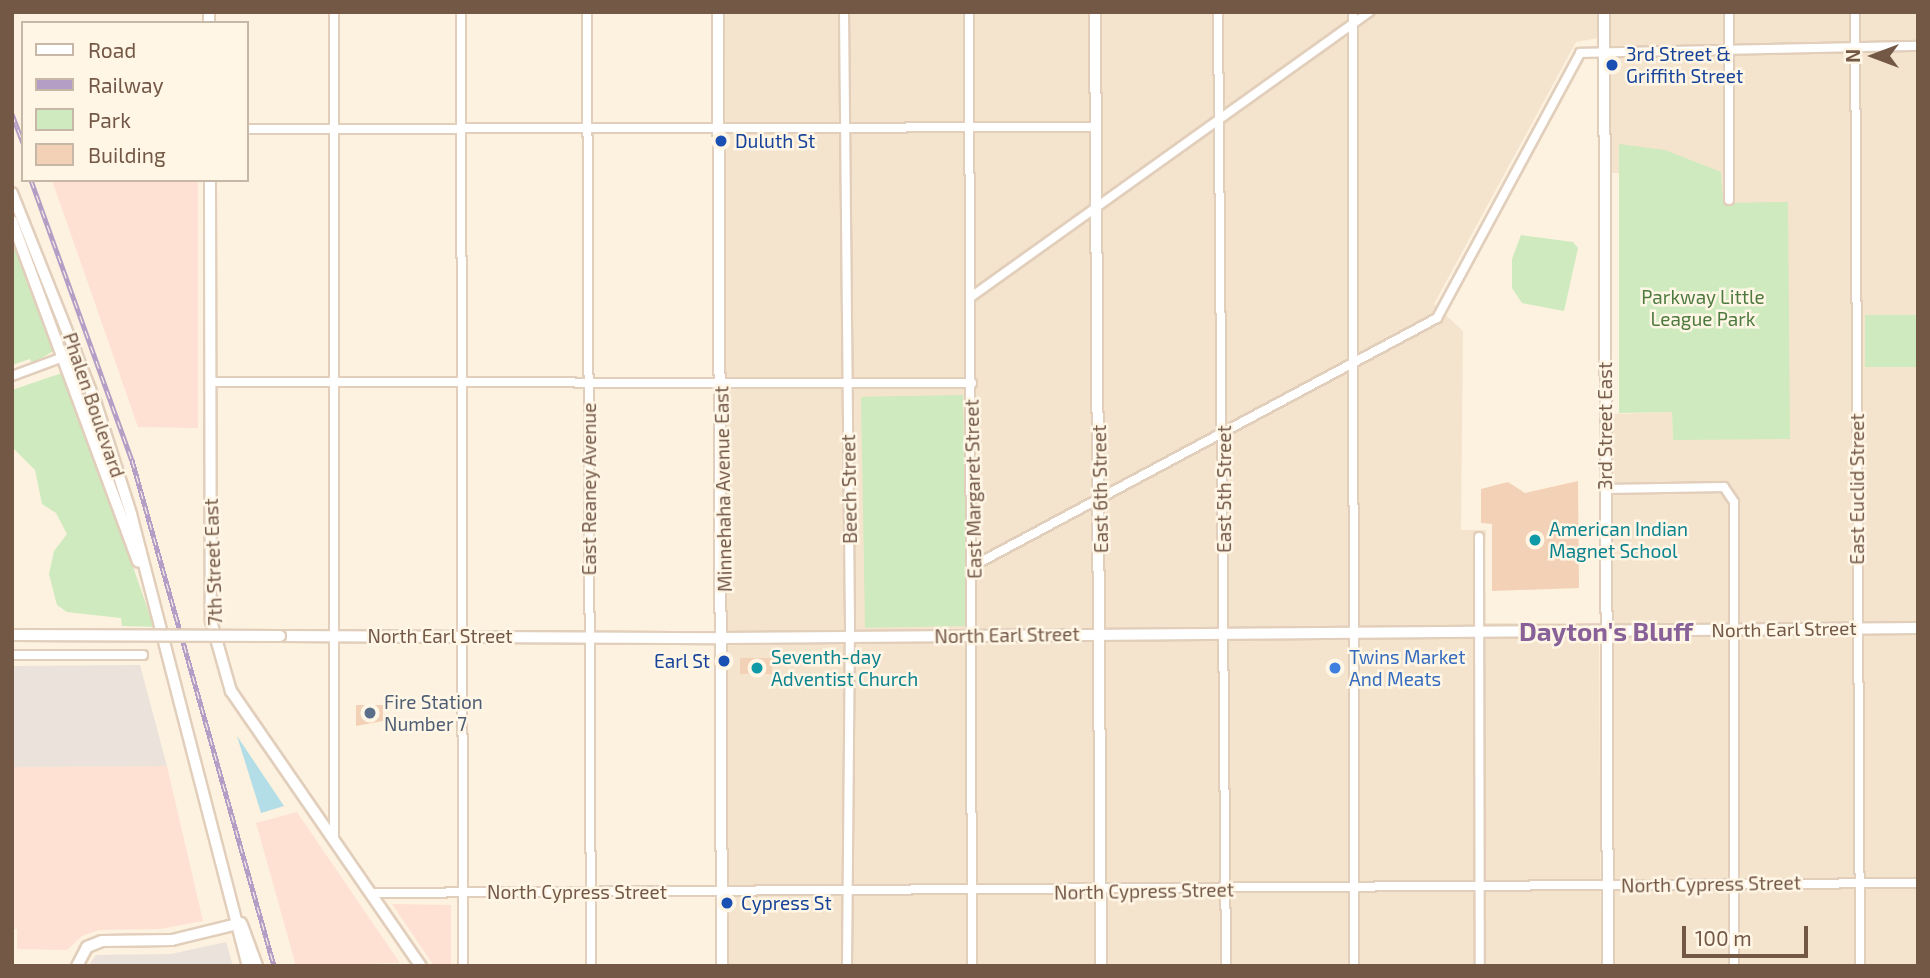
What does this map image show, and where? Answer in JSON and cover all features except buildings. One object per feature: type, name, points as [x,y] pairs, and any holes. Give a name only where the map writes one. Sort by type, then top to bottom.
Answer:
[{"type":"main road","name":"Minnehaha Avenue East","points":[[718,12],[724,638],[722,966]]},
{"type":"main road","name":"Phalen Boulevard","points":[[12,193],[77,352],[131,514],[241,923],[257,966]]},
{"type":"main road","name":"Phalen Boulevard","points":[[12,221],[65,357],[160,623]]},
{"type":"main road","name":"Phalen Boulevard","points":[[241,923],[248,966]]},
{"type":"street","points":[[334,12],[334,839]]},
{"type":"street","points":[[461,12],[463,966]]},
{"type":"street","name":"East Reaney Avenue","points":[[587,12],[591,966]]},
{"type":"street","name":"Beech Street","points":[[844,12],[847,966]]},
{"type":"street","name":"East Margaret Street","points":[[969,12],[974,566],[972,966]]},
{"type":"street","name":"East 6th Street","points":[[1095,12],[1101,966]]},
{"type":"street","name":"East 5th Street","points":[[1218,12],[1224,435],[1226,966]]},
{"type":"street","points":[[1353,12],[1354,966]]},
{"type":"street","points":[[971,297],[1369,12]]},
{"type":"street","name":"3rd Street East","points":[[1604,12],[1608,966]]},
{"type":"street","points":[[1729,12],[1729,200]]},
{"type":"street","name":"East Euclid Street","points":[[1855,12],[1860,966]]},
{"type":"street","points":[[974,566],[1100,502],[1437,318],[1573,61],[1583,51],[1918,46]]},
{"type":"street","points":[[248,129],[719,131],[1096,127]]},
{"type":"street","name":"7th Street East","points":[[210,182],[210,597],[218,647],[231,691],[421,966]]},
{"type":"street","points":[[12,376],[77,352]]},
{"type":"street","points":[[212,382],[972,383]]},
{"type":"street","points":[[1606,489],[1729,490],[1734,502],[1734,966]]},
{"type":"street","points":[[1479,537],[1480,966]]},
{"type":"street","name":"North Earl Street","points":[[13,635],[724,638],[1918,628]]},
{"type":"street","points":[[12,655],[143,655]]},
{"type":"street","name":"North Cypress Street","points":[[370,893],[1101,891],[1918,883]]},
{"type":"street","points":[[77,966],[87,947],[102,941],[172,940],[241,923]]},
{"type":"shaded area","points":[[725,12],[1598,12],[1598,38],[1576,42],[1434,304],[1463,331],[1461,530],[1486,530],[1483,623],[1599,623],[1601,966],[727,966]]},
{"type":"shaded area","points":[[1610,12],[1918,12],[1918,315],[1865,316],[1865,366],[1918,367],[1918,966],[1613,966],[1612,414],[1672,412],[1673,440],[1721,203],[1720,172],[1611,173]]},
{"type":"shaded area","points":[[53,182],[198,182],[198,428],[138,427]]},
{"type":"shaded area","points":[[140,665],[167,766],[12,767],[12,666]]},
{"type":"shaded area","points":[[167,766],[203,921],[160,929],[99,930],[82,936],[67,950],[17,949],[17,929],[12,929],[12,767]]},
{"type":"shaded area","points":[[297,812],[400,963],[296,966],[256,823]]},
{"type":"shaded area","points":[[392,904],[451,905],[451,966],[434,966]]},
{"type":"shaded area","points":[[226,942],[233,966],[88,966],[96,955],[171,954]]},
{"type":"green space","name":"Parkway Little League Park","points":[[1619,144],[1665,150],[1721,172],[1723,203],[1788,202],[1790,439],[1673,440],[1672,412],[1619,413]]},
{"type":"green space","points":[[12,234],[55,350],[32,364],[30,359],[12,365]]},
{"type":"green space","points":[[1521,235],[1573,242],[1578,248],[1564,311],[1522,303],[1512,288],[1512,259]]},
{"type":"green space","points":[[1865,315],[1918,315],[1918,367],[1865,367]]},
{"type":"green space","points":[[62,373],[66,375],[154,627],[122,626],[121,618],[67,612],[57,605],[49,574],[54,551],[67,534],[56,513],[42,504],[35,470],[14,449],[12,390]]},
{"type":"green space","points":[[963,395],[967,626],[865,628],[861,397]]},
{"type":"water","points":[[237,736],[284,806],[261,813]]},
{"type":"railway","points":[[12,114],[21,138]]},
{"type":"railway","points":[[32,182],[132,460],[274,966]]},
{"type":"place","name":"3rd Street & Griffith Street","points":[[1612,65]]},
{"type":"place","name":"Duluth St","points":[[721,141]]},
{"type":"place","name":"American Indian Magnet School","points":[[1535,540]]},
{"type":"place","name":"Earl St","points":[[724,661]]},
{"type":"place","name":"Seventh-day Adventist Church","points":[[757,668]]},
{"type":"place","name":"Twins Market And Meats","points":[[1335,668]]},
{"type":"place","name":"Fire Station Number 7","points":[[370,713]]},
{"type":"place","name":"Cypress St","points":[[727,903]]},
{"type":"district","name":"Dayton's Bluff","points":[[1606,631]]}]
